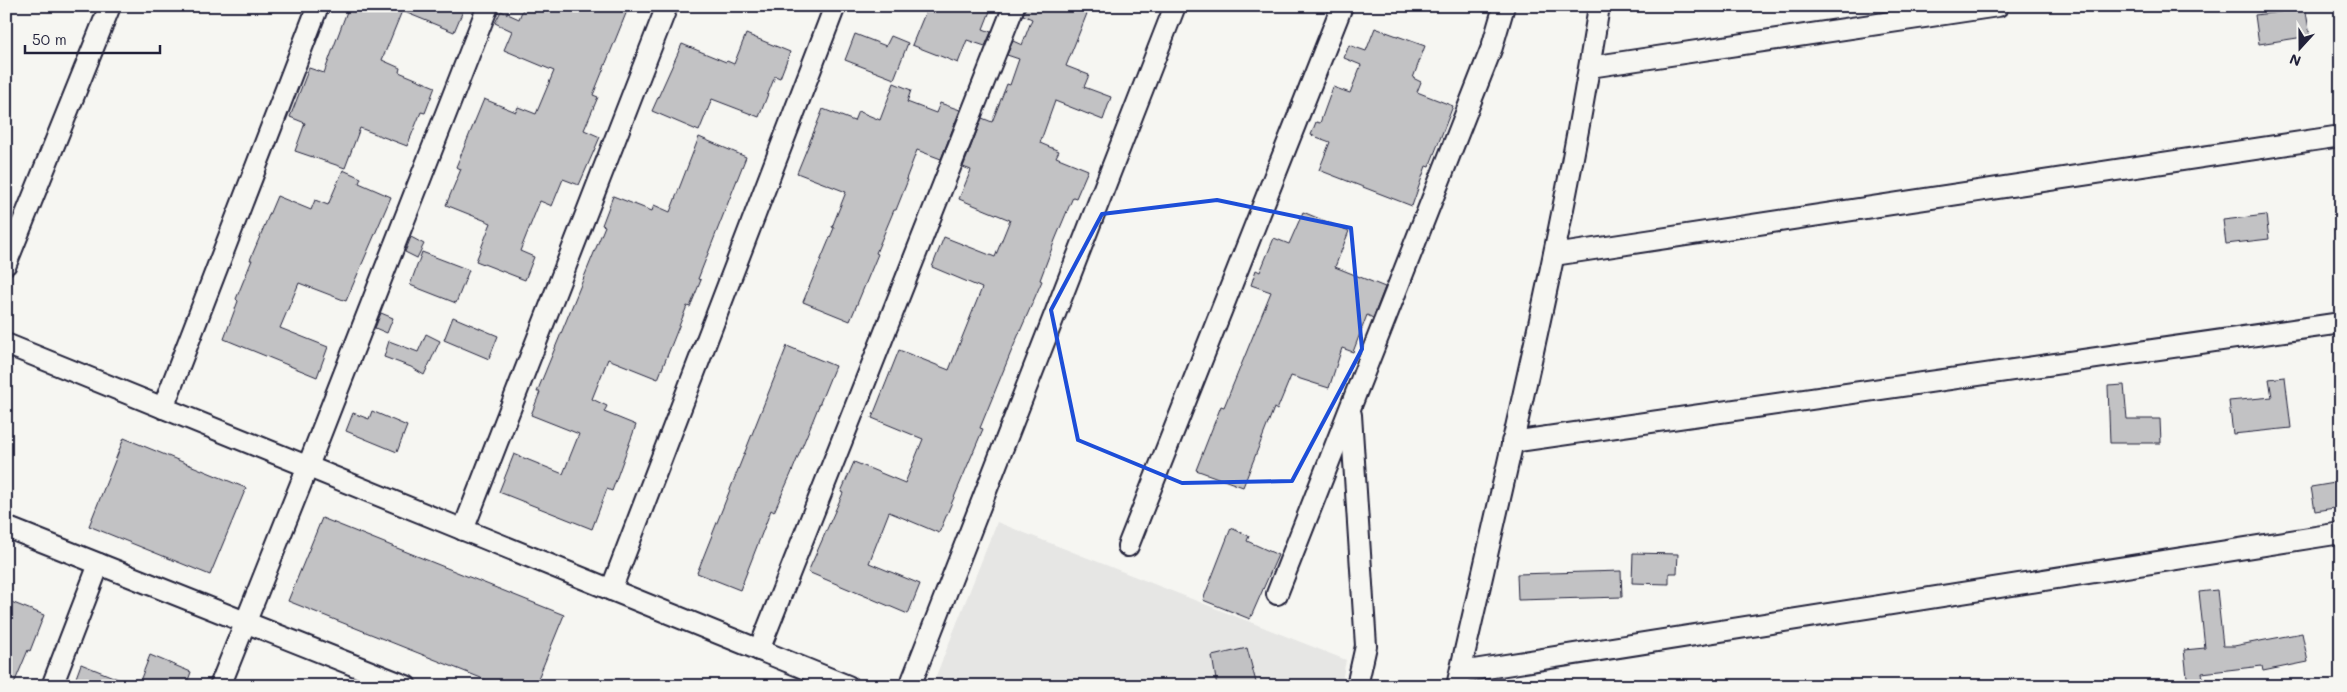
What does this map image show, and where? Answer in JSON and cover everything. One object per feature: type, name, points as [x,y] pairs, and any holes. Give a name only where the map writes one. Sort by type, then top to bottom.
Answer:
[{"type":"street","points":[[6,264],[110,6]]},
{"type":"street","points":[[164,408],[318,6]]},
{"type":"street","points":[[220,686],[488,6]]},
{"type":"street","points":[[463,530],[667,6]]},
{"type":"street","points":[[611,590],[835,6]]},
{"type":"street","points":[[759,650],[1014,6]]},
{"type":"street","points":[[910,686],[1176,6]]},
{"type":"street","points":[[1128,546],[1342,6]]},
{"type":"street","points":[[1277,594],[1492,47],[1504,6]]},
{"type":"street","points":[[1599,6],[1590,67],[1554,255],[1459,679],[2341,533]]},
{"type":"street","points":[[1590,67],[1952,10],[1998,6]]},
{"type":"street","points":[[1554,255],[2341,136]]},
{"type":"street","points":[[1512,442],[2341,323]]},
{"type":"street","points":[[6,344],[848,686]]},
{"type":"street","points":[[1350,408],[1366,646],[1357,686]]},
{"type":"street","points":[[6,526],[395,684]]},
{"type":"street","points":[[52,686],[99,564]]},
{"type":"highlighted area","points":[[1217,200],[1351,228],[1362,349],[1292,481],[1182,483],[1078,440],[1051,310],[1102,214]]},
{"type":"shaded area","points":[[997,522],[1346,660],[1341,686],[932,686]]},
{"type":"building","points":[[349,6],[465,6],[454,32],[402,11],[382,60],[400,68],[399,72],[435,87],[425,113],[421,112],[407,146],[360,128],[345,168],[295,151],[305,123],[290,117],[309,68],[324,73]]},
{"type":"building","points":[[524,6],[629,6],[593,95],[598,97],[584,130],[600,137],[579,185],[563,179],[552,206],[540,201],[520,251],[534,257],[525,280],[476,261],[491,223],[446,205],[461,169],[456,167],[484,99],[516,112],[518,107],[536,114],[554,71],[504,50],[512,31],[495,23],[501,11],[519,19]]},
{"type":"building","points":[[928,6],[992,6],[983,29],[991,32],[985,46],[967,40],[958,63],[912,45]]},
{"type":"building","points":[[1026,6],[1090,6],[1066,66],[1089,75],[1084,87],[1111,97],[1103,120],[1055,101],[1040,143],[1059,151],[1056,157],[1088,170],[1076,198],[1073,197],[1055,240],[1040,280],[1042,281],[1011,352],[980,428],[983,429],[939,533],[889,512],[869,563],[920,584],[908,614],[808,572],[843,493],[841,492],[854,462],[905,483],[923,439],[872,418],[899,350],[949,370],[982,288],[932,267],[944,237],[995,257],[1010,220],[959,199],[971,170],[963,167],[982,118],[992,122],[1007,84],[1010,85],[1019,59],[1007,55],[1013,41],[1022,45],[1032,19],[1023,15]]},
{"type":"building","points":[[2280,6],[2305,6],[2310,36],[2259,44],[2255,15],[2281,12]]},
{"type":"building","points":[[1375,28],[1425,46],[1413,78],[1421,82],[1417,92],[1453,106],[1429,167],[1426,166],[1412,206],[1319,170],[1330,142],[1311,135],[1316,122],[1320,123],[1333,87],[1350,93],[1361,65],[1344,58],[1349,45],[1366,51]]},
{"type":"building","points":[[746,34],[790,52],[780,78],[775,76],[759,117],[712,99],[699,131],[652,111],[682,44],[734,64]]},
{"type":"building","points":[[855,34],[886,46],[891,36],[908,43],[894,79],[845,60]]},
{"type":"building","points":[[894,83],[911,90],[907,102],[936,113],[940,103],[960,110],[941,159],[917,150],[906,179],[908,180],[876,253],[878,254],[850,321],[803,302],[834,228],[832,227],[846,192],[797,173],[823,109],[854,121],[858,111],[880,120]]},
{"type":"building","points":[[699,137],[746,157],[698,279],[701,280],[690,307],[687,306],[658,379],[608,359],[592,399],[607,406],[604,412],[636,425],[612,491],[607,489],[592,529],[499,492],[514,454],[563,474],[579,434],[531,415],[540,392],[537,392],[605,226],[602,225],[613,196],[652,211],[654,205],[670,212]]},
{"type":"building","points":[[343,170],[361,178],[359,183],[391,197],[346,301],[299,283],[280,328],[328,347],[317,377],[224,339],[238,301],[236,299],[252,260],[250,260],[277,196],[311,210],[315,200],[328,205]]},
{"type":"building","points":[[1303,212],[1349,231],[1335,267],[1385,287],[1373,318],[1367,315],[1353,352],[1342,348],[1329,388],[1291,376],[1277,410],[1274,408],[1243,487],[1196,470],[1221,406],[1224,407],[1271,292],[1251,285],[1256,270],[1260,272],[1274,238],[1289,244]]},
{"type":"building","points":[[2266,215],[2269,239],[2226,244],[2223,220]]},
{"type":"building","points":[[411,237],[424,244],[417,258],[405,252]]},
{"type":"building","points":[[422,252],[469,270],[456,303],[410,285]]},
{"type":"building","points":[[381,313],[393,318],[387,333],[375,328]]},
{"type":"building","points":[[453,317],[498,336],[489,359],[444,340]]},
{"type":"building","points":[[426,334],[440,341],[424,375],[411,367],[384,357],[389,341],[418,352]]},
{"type":"building","points":[[787,346],[835,366],[791,474],[774,512],[771,510],[740,590],[697,573]]},
{"type":"building","points":[[2285,377],[2291,428],[2233,434],[2229,401],[2272,397],[2269,379]]},
{"type":"building","points":[[2124,385],[2127,419],[2160,419],[2161,443],[2110,443],[2108,386]]},
{"type":"building","points":[[372,411],[407,426],[397,452],[346,431],[353,413],[369,419]]},
{"type":"building","points":[[124,438],[246,488],[210,575],[89,526]]},
{"type":"building","points":[[2341,482],[2341,507],[2315,511],[2311,487]]},
{"type":"building","points":[[322,518],[564,615],[535,686],[501,686],[288,601]]},
{"type":"building","points":[[1231,528],[1249,536],[1247,541],[1278,555],[1250,619],[1203,600]]},
{"type":"building","points":[[1633,553],[1678,554],[1677,573],[1669,573],[1669,584],[1632,583]]},
{"type":"building","points":[[1621,571],[1622,597],[1518,600],[1517,574]]},
{"type":"building","points":[[2217,590],[2223,646],[2234,646],[2302,633],[2308,662],[2263,671],[2262,666],[2202,673],[2204,686],[2188,686],[2184,650],[2205,648],[2199,592]]},
{"type":"building","points":[[6,600],[44,615],[30,651],[28,650],[13,686],[6,686]]},
{"type":"building","points":[[1247,648],[1257,686],[1217,686],[1212,656]]},
{"type":"building","points":[[150,655],[191,672],[186,686],[138,686]]},
{"type":"building","points":[[81,664],[133,685],[133,686],[73,686]]}]
